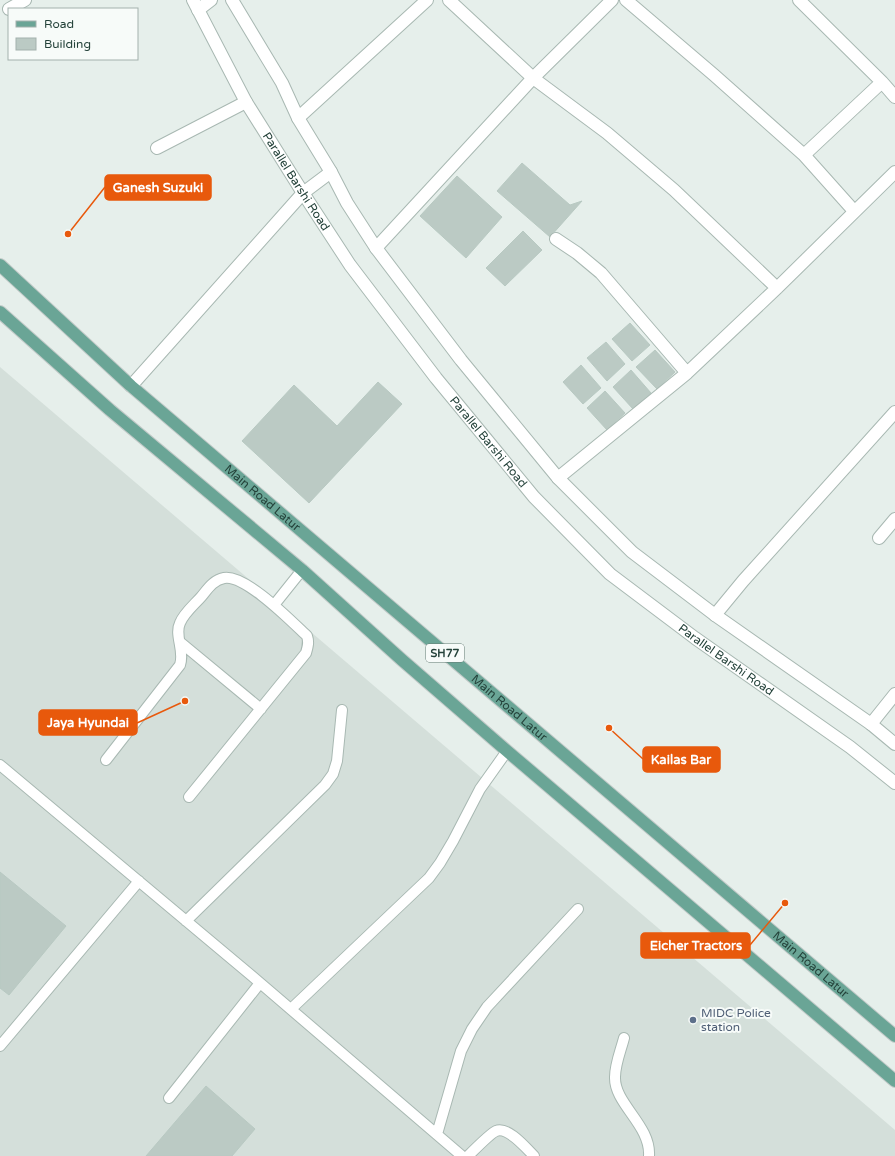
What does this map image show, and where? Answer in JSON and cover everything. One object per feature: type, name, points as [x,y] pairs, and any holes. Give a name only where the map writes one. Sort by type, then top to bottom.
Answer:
[{"type":"main road","name":"Main Road Latur","points":[[0,265],[131,386],[895,1036]]},
{"type":"main road","name":"SH77","points":[[0,312],[110,410],[302,570],[402,660],[507,751],[895,1081]]},
{"type":"street","points":[[11,8],[25,0]]},
{"type":"street","points":[[195,5],[211,0]]},
{"type":"street","points":[[232,0],[282,83],[298,118],[331,172],[347,203],[376,248],[461,360],[558,478],[632,552],[715,615],[871,724],[895,744]]},
{"type":"street","points":[[298,118],[427,0]]},
{"type":"street","points":[[449,0],[533,78],[613,138],[674,190],[777,288]]},
{"type":"street","points":[[376,248],[533,78],[612,0]]},
{"type":"street","points":[[626,0],[719,79],[804,155],[854,211]]},
{"type":"street","points":[[798,0],[882,82],[895,97]]},
{"type":"street","name":"Parallel Barshi Road","points":[[195,5],[246,102],[350,265],[436,378],[534,497],[610,574],[695,638],[850,747],[895,784]]},
{"type":"street","points":[[804,155],[882,82]]},
{"type":"street","points":[[157,148],[246,102]]},
{"type":"street","points":[[131,386],[303,193],[331,172]]},
{"type":"street","points":[[558,478],[686,373],[777,288],[895,172]]},
{"type":"street","points":[[556,240],[577,253],[601,272],[686,373]]},
{"type":"street","points":[[715,615],[743,581],[895,412]]},
{"type":"street","points":[[879,538],[895,519]]},
{"type":"street","points":[[871,724],[895,694]]},
{"type":"lane","points":[[274,605],[302,570]]},
{"type":"lane","points":[[106,760],[180,665],[182,659],[178,632],[179,624],[184,616],[214,582],[222,578],[229,577],[237,579],[274,605],[307,636],[309,640],[306,653],[189,797]]},
{"type":"lane","points":[[180,642],[261,708]]},
{"type":"lane","points":[[186,921],[326,785],[333,774],[337,761],[342,710]]},
{"type":"lane","points":[[291,1009],[429,878],[454,841],[480,789],[507,751]]},
{"type":"lane","points":[[0,765],[291,1009],[462,1156]]},
{"type":"lane","points":[[0,1046],[139,881]]},
{"type":"lane","points":[[437,1134],[461,1051],[472,1029],[488,1007],[578,909]]},
{"type":"lane","points":[[169,1098],[260,983]]},
{"type":"lane","points":[[624,1038],[615,1078],[617,1090],[647,1138],[650,1148],[649,1156]]},
{"type":"lane","points":[[468,1156],[496,1131],[505,1131],[512,1135],[534,1156]]},
{"type":"shaded area","points":[[0,367],[895,1130],[895,1156],[0,1156]]},
{"type":"building","points":[[522,163],[570,205],[582,201],[550,237],[497,191]]},
{"type":"building","points":[[457,176],[502,217],[466,258],[420,216]]},
{"type":"building","points":[[523,231],[542,250],[505,286],[486,268]]},
{"type":"building","points":[[630,323],[650,345],[632,361],[612,339]]},
{"type":"building","points":[[606,342],[625,364],[607,381],[587,358]]},
{"type":"building","points":[[655,350],[675,372],[657,389],[636,367]]},
{"type":"building","points":[[581,365],[601,388],[583,404],[563,382]]},
{"type":"building","points":[[631,370],[651,393],[633,409],[613,387]]},
{"type":"building","points":[[378,382],[402,404],[309,503],[242,441],[294,385],[337,426]]},
{"type":"building","points":[[605,391],[625,413],[607,430],[587,408]]},
{"type":"building","points":[[0,872],[66,926],[9,995],[0,988]]},
{"type":"building","points":[[206,1086],[255,1129],[232,1156],[146,1156]]},
{"type":"place","name":"Ganesh Suzuki","points":[[68,234]]},
{"type":"place","name":"Jaya Hyundai","points":[[185,701]]},
{"type":"place","name":"Kailas Bar","points":[[609,728]]},
{"type":"place","name":"Eicher Tractors","points":[[785,903]]},
{"type":"place","name":"MIDC Police station","points":[[693,1020]]}]
